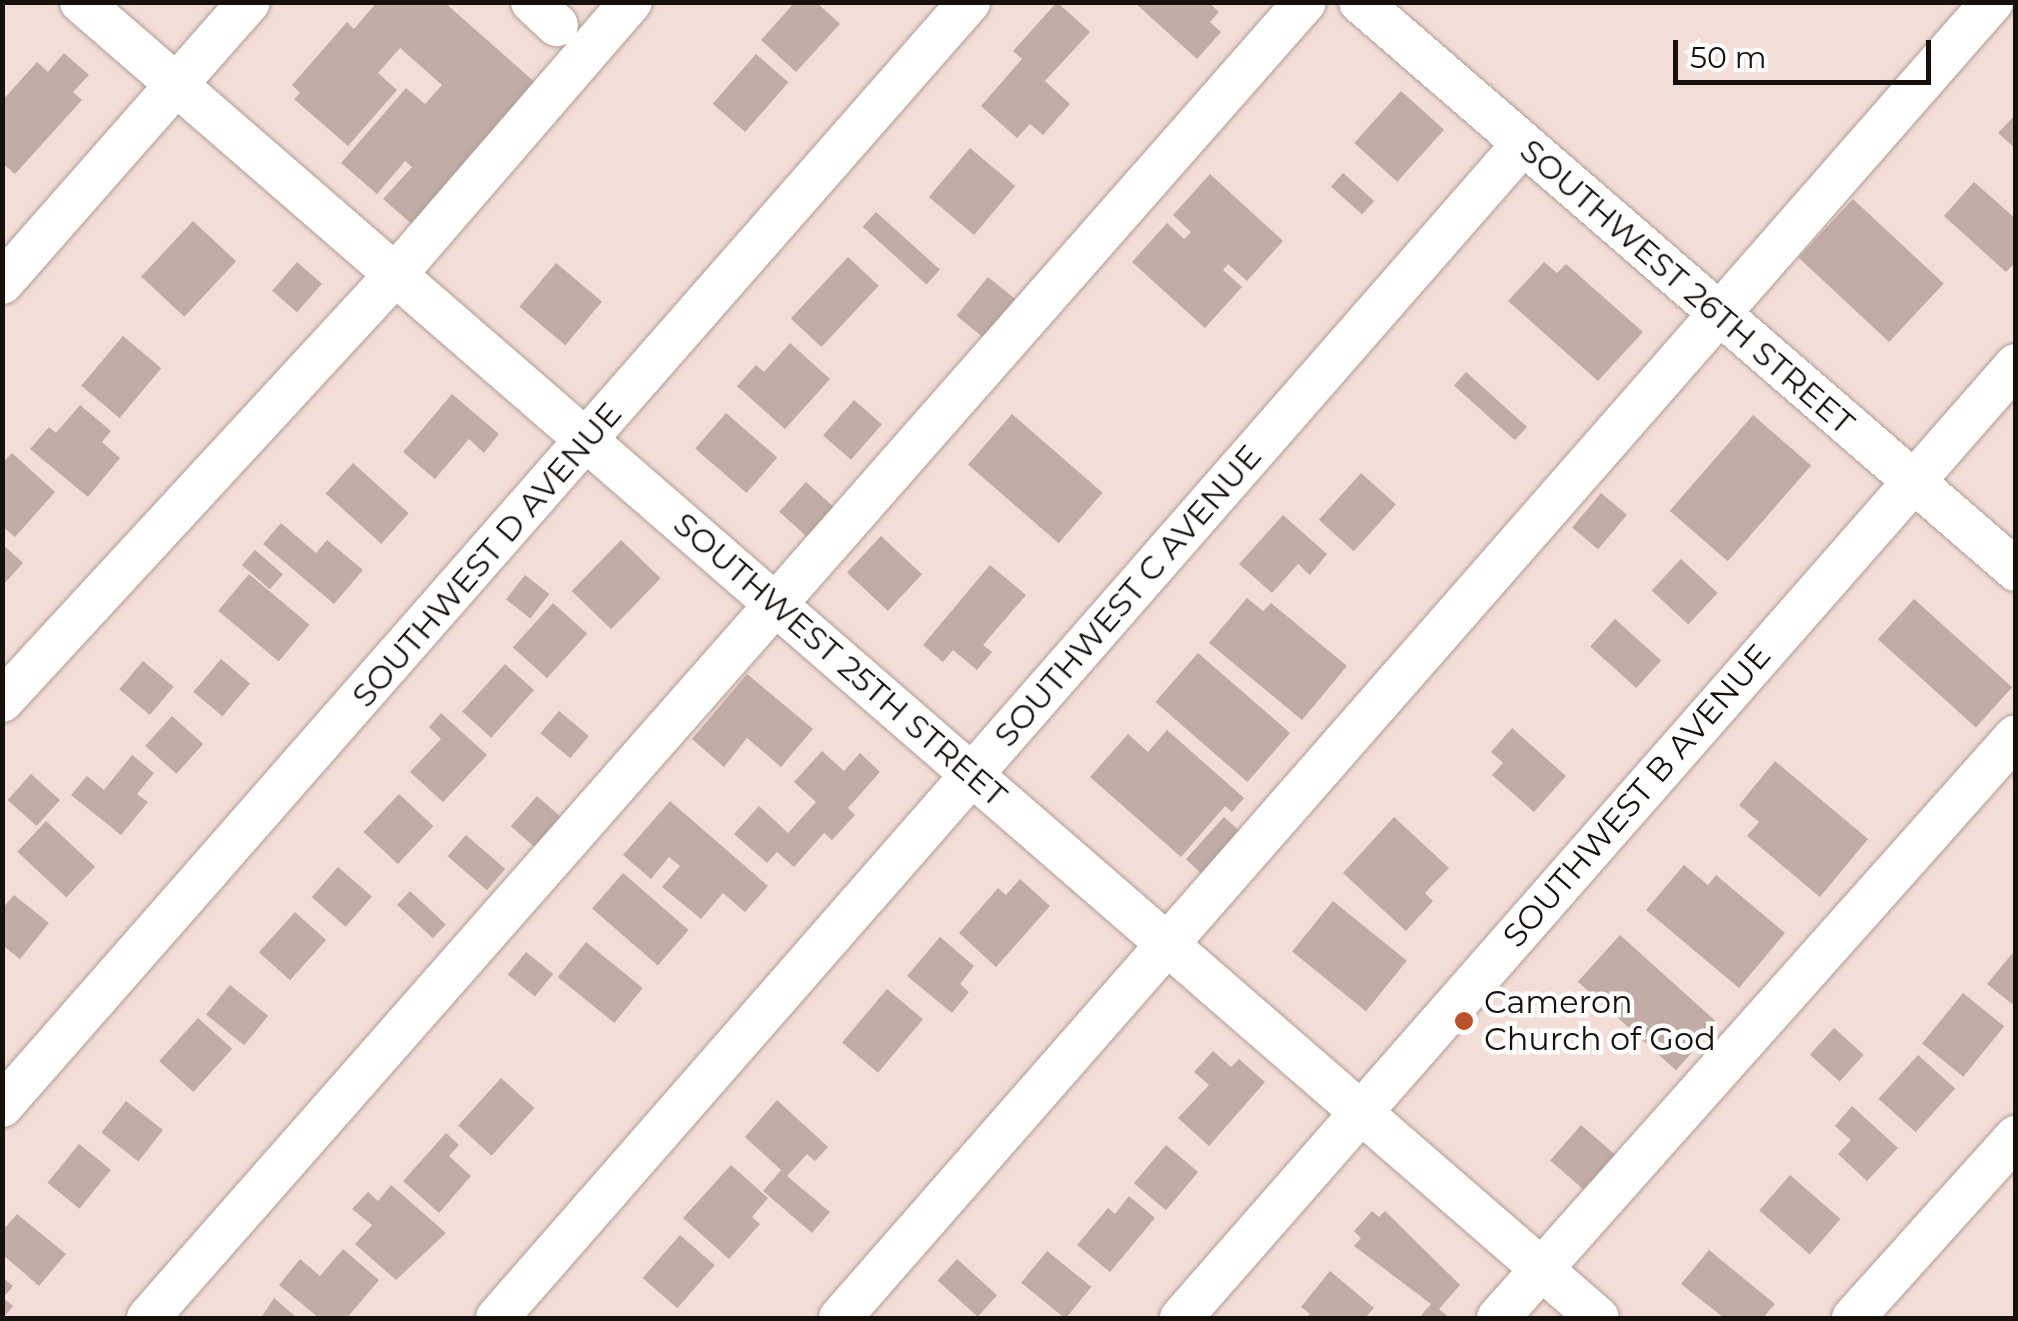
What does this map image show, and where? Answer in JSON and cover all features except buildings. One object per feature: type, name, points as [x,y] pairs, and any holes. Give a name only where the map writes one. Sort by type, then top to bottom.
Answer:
[{"type":"street","name":"SOUTHWEST 25TH STREET","points":[[81,2],[1598,1318]]},
{"type":"street","points":[[3,283],[249,2]]},
{"type":"street","points":[[2,701],[395,275],[631,2]]},
{"type":"street","name":"SOUTHWEST D AVENUE","points":[[2,1106],[969,2]]},
{"type":"street","points":[[148,1318],[1305,2]]},
{"type":"street","name":"SOUTHWEST 26TH STREET","points":[[1360,2],[2016,570]]},
{"type":"street","points":[[840,1318],[1722,316],[1992,2]]},
{"type":"street","name":"SOUTHWEST C AVENUE","points":[[497,1318],[1522,144]]},
{"type":"street","name":"SOUTHWEST B AVENUE","points":[[1181,1318],[2016,365]]},
{"type":"street","points":[[1498,1318],[2016,736]]},
{"type":"street","points":[[1853,1318],[2016,1137]]},
{"type":"place","name":"Cameron Church of God","points":[[1464,1021]]}]
